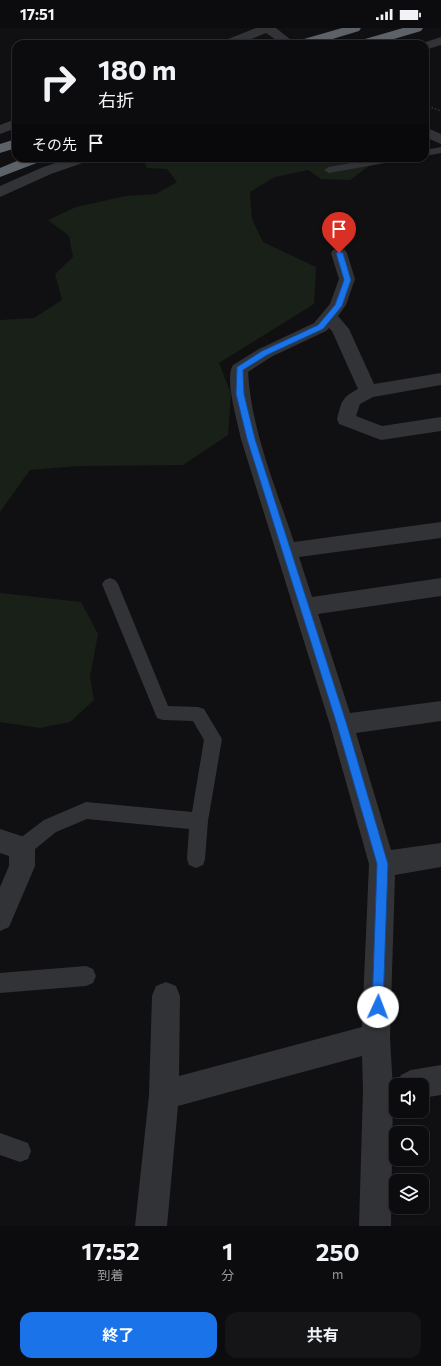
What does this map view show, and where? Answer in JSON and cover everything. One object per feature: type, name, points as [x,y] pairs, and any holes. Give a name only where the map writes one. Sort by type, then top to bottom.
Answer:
[{"type":"highway","points":[[315,40],[355,28]]},
{"type":"highway","points":[[376,40],[417,28]]},
{"type":"highway","points":[[0,149],[12,144]]},
{"type":"highway","points":[[0,172],[26,162]]},
{"type":"street","points":[[239,40],[269,29],[284,40]]},
{"type":"street","points":[[429,45],[441,42]]},
{"type":"street","points":[[0,130],[12,125]]},
{"type":"street","points":[[429,133],[441,140]]},
{"type":"street","points":[[0,192],[46,171],[72,162]]},
{"type":"street","points":[[339,253],[348,280],[338,306],[320,327],[265,353],[240,369],[240,394],[251,439],[342,725],[382,864],[376,1038],[387,1089],[375,1226]]},
{"type":"street","points":[[329,317],[340,329],[368,390]]},
{"type":"street","points":[[441,379],[368,390],[352,400],[346,419],[381,433],[441,424]]},
{"type":"street","points":[[287,551],[441,530]]},
{"type":"street","points":[[304,607],[441,587]]},
{"type":"street","points":[[342,725],[441,711]]},
{"type":"street","points":[[0,918],[22,866],[11,845]]},
{"type":"street","points":[[382,864],[441,855]]},
{"type":"street","points":[[151,1226],[164,1095],[166,996]]},
{"type":"street","points":[[164,1095],[376,1038]]},
{"type":"street","points":[[429,1082],[441,1080]]},
{"type":"lane","points":[[429,152],[441,150]]},
{"type":"lane","points":[[329,170],[374,162]]},
{"type":"lane","points":[[110,584],[163,713],[198,714],[213,739],[199,821],[196,859]]},
{"type":"lane","points":[[11,845],[86,810],[199,821]]},
{"type":"lane","points":[[0,983],[86,976]]},
{"type":"lane","points":[[0,1144],[20,1151]]},
{"type":"path","points":[[429,106],[441,110]]},
{"type":"shaded area","points":[[145,162],[376,162],[350,180],[321,179],[308,170],[275,177],[250,192],[252,219],[263,242],[316,267],[314,304],[219,363],[231,394],[228,435],[183,465],[79,466],[30,470],[0,512],[0,320],[34,318],[62,300],[55,274],[73,257],[69,236],[48,220],[76,207],[126,196],[156,194],[177,182],[167,169],[147,168]]},
{"type":"shaded area","points":[[0,593],[81,602],[98,634],[90,677],[94,700],[70,722],[40,728],[0,722]]},
{"type":"route","points":[[339,253],[348,280],[338,306],[320,327],[265,353],[240,369],[240,394],[251,439],[342,725],[382,864],[378,1007]]}]
